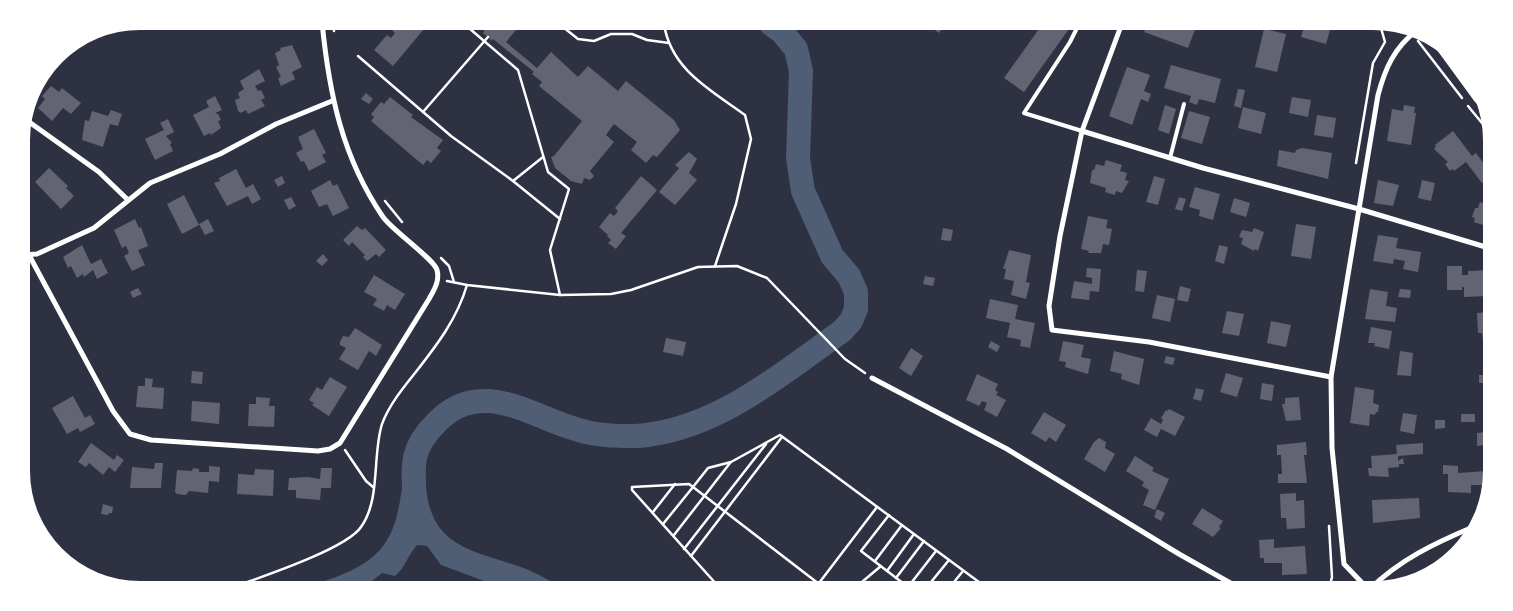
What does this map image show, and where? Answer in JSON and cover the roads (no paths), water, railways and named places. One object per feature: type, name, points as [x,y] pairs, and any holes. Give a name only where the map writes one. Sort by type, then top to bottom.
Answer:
[{"type":"main road","points":[[1456,68],[1463,78]]},
{"type":"street","points":[[323,30],[332,101],[350,157],[384,219],[435,264],[438,279],[429,299],[340,443],[330,449],[318,451],[151,440],[130,434],[113,411],[30,255],[66,242],[94,228],[150,183],[220,154],[276,124],[332,101]]},
{"type":"street","points":[[1120,30],[1082,131],[1060,236],[1049,306],[1052,330],[1149,342],[1331,377]]},
{"type":"street","points":[[1360,581],[1344,564],[1332,448],[1331,377],[1372,118],[1386,67],[1395,52],[1410,37]]},
{"type":"street","points":[[32,124],[99,172],[128,200]]},
{"type":"street","points":[[1082,131],[1170,158],[1359,209],[1483,246]]},
{"type":"street","points":[[872,378],[1007,449],[1227,581]]},
{"type":"street","points":[[1378,581],[1388,571],[1436,543],[1465,530]]},
{"type":"lane","points":[[1076,30],[1024,113],[1082,131]]},
{"type":"lane","points":[[1170,158],[1184,104]]},
{"type":"water","points":[[404,470],[425,472],[427,496],[432,515],[441,529],[452,540],[466,548],[526,569],[550,581],[484,581],[441,565],[427,546],[417,545],[395,576],[382,573],[372,581],[325,581],[358,567],[383,546],[391,532],[397,515]]},
{"type":"waterway","points":[[415,503],[414,469],[417,451],[427,433],[454,408],[473,402],[492,401],[532,412],[571,428],[604,435],[641,436],[674,430],[701,421],[751,395],[842,331],[851,321],[856,309],[856,292],[849,276],[832,256],[803,191],[798,158],[801,71],[796,49],[779,30]]}]
